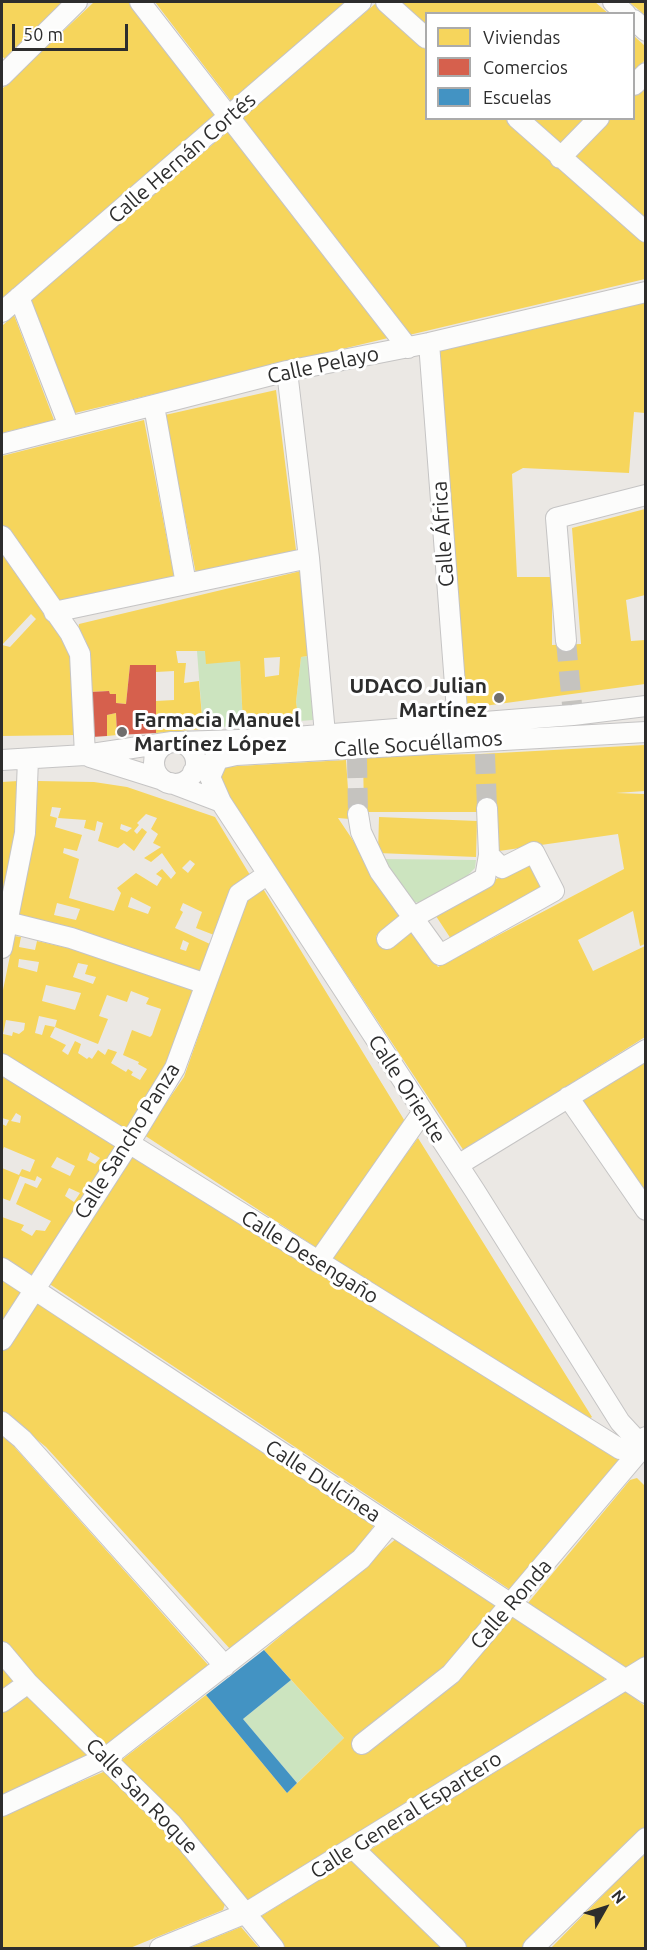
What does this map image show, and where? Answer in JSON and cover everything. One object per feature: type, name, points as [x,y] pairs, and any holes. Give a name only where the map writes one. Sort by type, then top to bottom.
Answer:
[{"type":"street","points":[[2,75],[77,2]]},
{"type":"street","points":[[140,2],[408,348]]},
{"type":"street","name":"Calle Hernán Cortés","points":[[2,312],[362,2]]},
{"type":"street","points":[[386,2],[425,37]]},
{"type":"street","points":[[519,120],[645,232]]},
{"type":"street","points":[[560,158],[598,120]]},
{"type":"street","name":"Calle Pelayo","points":[[2,444],[287,371],[408,348],[645,292]]},
{"type":"street","points":[[19,297],[69,426]]},
{"type":"street","name":"Calle África","points":[[429,343],[458,724]]},
{"type":"street","points":[[287,371],[309,558],[325,734]]},
{"type":"street","points":[[153,406],[186,584]]},
{"type":"street","points":[[566,640],[556,518],[645,495]]},
{"type":"street","points":[[2,536],[70,633],[80,654],[84,755]]},
{"type":"street","points":[[54,612],[309,558]]},
{"type":"street","name":"Calle Socuéllamos","points":[[2,760],[84,755],[175,742],[458,724],[645,706]]},
{"type":"street","name":"Calle Socuéllamos","points":[[194,772],[219,759],[485,747],[645,732]]},
{"type":"street","points":[[167,782],[184,782],[194,772],[196,765],[194,753],[189,747],[175,742],[160,747],[155,757],[156,770],[167,782],[221,802]]},
{"type":"street","name":"Calle Socuéllamos","points":[[84,755],[167,782]]},
{"type":"street","name":"Calle Oriente","points":[[219,759],[210,777],[221,802],[458,1165],[633,1444]]},
{"type":"street","points":[[2,948],[25,833],[28,760]]},
{"type":"street","points":[[387,939],[414,917],[485,878],[489,855],[487,808]]},
{"type":"street","points":[[358,814],[368,850],[380,872],[440,955],[554,891],[534,852],[502,868],[489,855]]},
{"type":"street","name":"Calle Sancho Panza","points":[[2,1340],[175,1068],[239,894],[268,874]]},
{"type":"street","points":[[7,922],[72,938],[206,984]]},
{"type":"street","points":[[458,1165],[645,1050]]},
{"type":"street","name":"Calle Desengaño","points":[[2,1064],[130,1142],[318,1262],[633,1444]]},
{"type":"street","points":[[568,1098],[645,1210]]},
{"type":"street","points":[[318,1262],[422,1113]]},
{"type":"street","name":"Calle Dulcinea","points":[[2,1268],[645,1693]]},
{"type":"street","points":[[2,1422],[22,1439],[225,1666]]},
{"type":"street","name":"Calle Ronda","points":[[362,1744],[451,1674],[511,1605],[633,1444]]},
{"type":"street","points":[[2,1806],[107,1757],[361,1559],[390,1524]]},
{"type":"street","name":"Calle San Roque","points":[[2,1652],[28,1683],[107,1757],[172,1824],[274,1948]]},
{"type":"street","name":"Calle General Espartero","points":[[160,1948],[246,1913],[645,1667]]},
{"type":"street","points":[[2,1702],[28,1683]]},
{"type":"street","points":[[533,1948],[645,1838]]},
{"type":"street","points":[[353,1848],[456,1948]]},
{"type":"green space","points":[[197,651],[205,651],[240,661],[243,725],[203,729]]},
{"type":"green space","points":[[308,656],[313,720],[299,721],[296,702],[301,657]]},
{"type":"green space","points":[[382,859],[476,860],[475,868],[463,880],[427,905],[415,902],[405,893]]},
{"type":"green space","points":[[291,1680],[344,1738],[297,1783],[243,1719]]},
{"type":"building: Viviendas","points":[[2,2],[65,2],[7,61],[2,56]]},
{"type":"building: Viviendas","points":[[94,2],[128,2],[215,115],[2,301],[2,89]]},
{"type":"building: Viviendas","points":[[155,2],[345,2],[231,101]]},
{"type":"building: Viviendas","points":[[397,2],[595,2],[607,12],[425,12],[425,26]]},
{"type":"building: Viviendas","points":[[629,2],[645,2],[645,15]]},
{"type":"building: Viviendas","points":[[375,4],[425,49],[425,120],[506,120],[645,243],[645,279],[409,335],[241,119]]},
{"type":"building: Viviendas","points":[[635,37],[645,46],[645,60],[635,71]]},
{"type":"building: Viviendas","points":[[645,84],[645,219],[575,155],[609,120],[635,120],[635,95]]},
{"type":"building: Viviendas","points":[[533,120],[583,120],[559,144]]},
{"type":"building: Viviendas","points":[[230,130],[388,338],[75,413],[27,299]]},
{"type":"building: Viviendas","points":[[645,299],[645,413],[634,412],[629,473],[523,468],[512,474],[517,577],[552,577],[552,645],[581,644],[572,528],[645,509],[645,595],[626,600],[631,641],[645,640],[645,684],[462,709],[437,349]]},
{"type":"building: Viviendas","points":[[14,315],[54,420],[2,433],[2,326]]},
{"type":"building: Viviendas","points":[[276,390],[296,550],[196,574],[165,415]]},
{"type":"building: Viviendas","points":[[144,420],[174,576],[55,604],[2,529],[2,456]]},
{"type":"building: Viviendas","points":[[2,553],[73,655],[76,735],[2,736]],"holes":[[[31,614],[36,619],[10,647],[2,645]]]},
{"type":"building: Viviendas","points":[[301,571],[308,656],[301,657],[296,702],[299,721],[243,725],[240,661],[206,664],[205,651],[176,651],[178,663],[186,663],[184,683],[199,681],[203,729],[156,733],[156,701],[174,700],[174,671],[156,672],[156,665],[130,665],[126,704],[116,703],[116,694],[110,694],[109,691],[90,692],[86,641],[78,630],[79,624]],"holes":[[[280,657],[279,675],[265,677],[264,658]]]},
{"type":"building: Viviendas","points":[[116,713],[117,735],[107,736],[107,715]]},
{"type":"building: Viviendas","points":[[645,745],[645,791],[616,793],[644,794],[645,944],[640,946],[633,911],[578,940],[593,971],[645,946],[645,1037],[464,1151],[216,778],[221,767],[346,760],[350,819],[338,818],[403,915],[376,936],[386,950],[413,931],[438,967],[624,869],[618,834],[499,851],[495,803],[478,805],[478,812],[364,812],[363,756],[480,754]]},
{"type":"building: Viviendas","points":[[18,781],[16,827],[2,903],[2,782]]},
{"type":"building: Viviendas","points":[[38,781],[94,782],[127,787],[215,817],[250,875],[214,935],[196,928],[202,912],[183,903],[180,910],[183,912],[175,928],[210,944],[201,972],[75,931],[17,917],[33,841]],"holes":[[[52,807],[61,808],[58,818],[86,820],[84,828],[95,831],[97,821],[103,823],[98,841],[118,848],[124,843],[134,851],[147,832],[142,828],[137,834],[134,831],[139,825],[137,823],[146,814],[157,818],[151,829],[158,834],[153,843],[161,847],[144,858],[151,862],[162,853],[176,873],[171,879],[162,869],[156,874],[162,878],[157,886],[136,873],[117,888],[121,893],[114,911],[69,898],[79,859],[63,853],[64,848],[77,851],[82,835],[55,827],[57,818],[50,816]],[[121,824],[132,828],[127,832],[120,829]],[[190,860],[195,864],[188,873],[182,868]],[[131,897],[151,907],[148,914],[128,907]],[[57,903],[80,909],[76,920],[54,915]],[[183,940],[189,943],[186,951],[180,949]]]},
{"type":"building: Viviendas","points":[[379,817],[477,821],[476,857],[378,853]]},
{"type":"building: Viviendas","points":[[533,859],[549,887],[451,939],[434,913]]},
{"type":"building: Viviendas","points":[[262,887],[406,1123],[317,1248],[144,1135],[184,1077],[247,897]]},
{"type":"building: Viviendas","points":[[14,936],[21,937],[19,947],[35,950],[37,941],[77,950],[195,991],[165,1073],[128,1131],[2,1054],[2,995]],"holes":[[[19,959],[39,962],[37,972],[18,967]],[[78,963],[88,965],[85,974],[96,977],[93,984],[73,977]],[[46,985],[81,993],[75,1010],[42,1001]],[[131,991],[149,998],[146,1004],[161,1009],[152,1035],[150,1037],[132,1030],[123,1055],[139,1062],[138,1064],[147,1069],[140,1080],[131,1075],[133,1072],[128,1069],[126,1072],[111,1063],[117,1052],[108,1049],[105,1055],[98,1050],[92,1059],[89,1057],[87,1059],[78,1053],[81,1044],[75,1041],[68,1055],[62,1051],[66,1045],[50,1037],[55,1027],[98,1044],[108,1019],[99,1016],[107,995],[127,1002]],[[39,1016],[57,1020],[55,1027],[45,1025],[42,1035],[35,1033]],[[6,1020],[25,1023],[24,1030],[19,1034],[13,1032],[12,1036],[3,1034]]]},
{"type":"building: Viviendas","points":[[645,1058],[645,1198],[579,1100]]},
{"type":"building: Viviendas","points":[[2,1077],[19,1084],[117,1147],[32,1277],[2,1258],[2,1217],[24,1225],[21,1230],[32,1236],[36,1230],[45,1231],[51,1221],[16,1204],[25,1183],[37,1188],[42,1179],[37,1176],[35,1181],[20,1176],[10,1201],[2,1198],[2,1168],[19,1175],[22,1169],[30,1172],[35,1160],[4,1147],[2,1152],[2,1124],[6,1126],[9,1120],[2,1118]],"holes":[[[16,1113],[21,1116],[20,1123],[11,1121]],[[90,1152],[100,1158],[95,1164],[87,1160]],[[57,1157],[75,1166],[70,1176],[51,1167]],[[69,1188],[80,1193],[74,1202],[65,1196]]]},
{"type":"building: Viviendas","points":[[418,1138],[592,1417],[586,1421],[330,1258]]},
{"type":"building: Viviendas","points":[[134,1152],[619,1460],[512,1591],[48,1283]]},
{"type":"building: Viviendas","points":[[2,1278],[26,1294],[2,1329]]},
{"type":"building: Viviendas","points":[[37,1299],[375,1524],[355,1554],[231,1650],[46,1447],[2,1411],[2,1350]]},
{"type":"building: Viviendas","points":[[2,1433],[209,1666],[105,1746],[40,1685],[2,1641]]},
{"type":"building: Viviendas","points":[[637,1478],[645,1486],[645,1657],[626,1669],[528,1603],[630,1480]]},
{"type":"building: Viviendas","points":[[397,1538],[604,1674],[605,1684],[247,1901],[119,1762],[206,1695],[287,1793],[344,1738],[264,1650]]},
{"type":"building: Viviendas","points":[[2,1666],[16,1682],[2,1695]]},
{"type":"building: Viviendas","points":[[625,1691],[645,1706],[645,1827],[525,1948],[467,1948],[368,1851]]},
{"type":"building: Viviendas","points":[[28,1695],[91,1756],[2,1795],[2,1711]]},
{"type":"building: Viviendas","points":[[108,1770],[174,1838],[225,1904],[223,1910],[130,1948],[2,1948],[2,1815]]},
{"type":"building: Viviendas","points":[[645,1852],[645,1948],[551,1948]]},
{"type":"building: Viviendas","points":[[351,1860],[441,1948],[286,1948],[260,1917]]},
{"type":"building: Viviendas","points":[[241,1927],[259,1948],[189,1948]]},
{"type":"building: Comercios","points":[[130,665],[156,665],[156,733],[117,735],[116,713],[107,715],[107,736],[92,737],[90,692],[109,691],[110,694],[116,694],[116,703],[126,704]]},
{"type":"building: Escuelas","points":[[264,1650],[291,1680],[243,1719],[297,1783],[287,1793],[206,1695]]},
{"type":"tunnel","points":[[566,641],[573,715]]},
{"type":"tunnel","points":[[485,754],[487,808]]},
{"type":"tunnel","points":[[357,758],[358,814]]},
{"type":"place","name":"UDACO Julian Martínez","points":[[499,698]]},
{"type":"place","name":"Farmacia Manuel Martínez López","points":[[122,732]]}]
